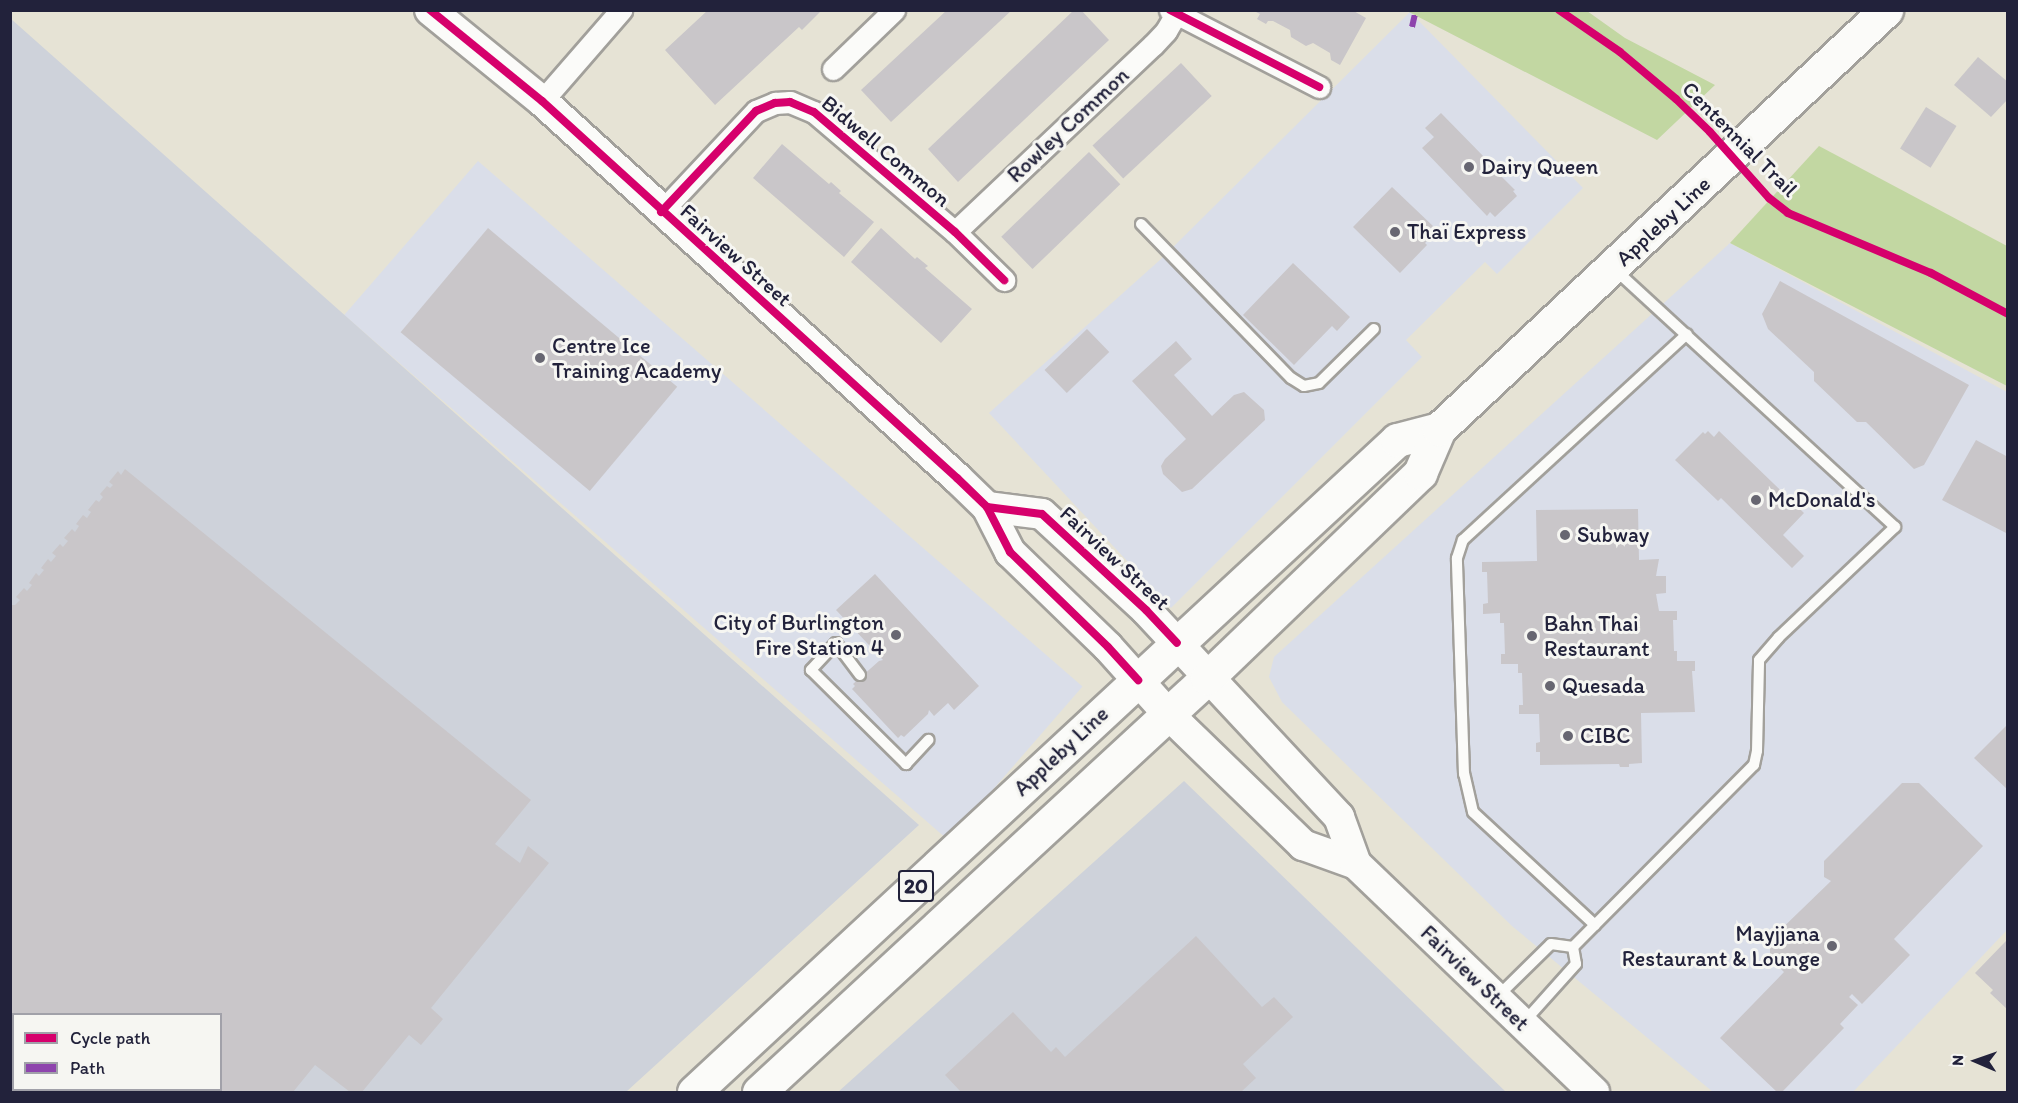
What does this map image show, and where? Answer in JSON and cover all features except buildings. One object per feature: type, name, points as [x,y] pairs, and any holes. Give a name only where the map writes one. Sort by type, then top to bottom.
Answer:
[{"type":"main road","name":"Appleby Line","points":[[759,1092],[1208,678],[1420,474],[1439,429],[1886,10]]},
{"type":"main road","name":"Appleby Line","points":[[694,1092],[1397,440],[1439,429]]},
{"type":"street","name":"Fairview Street","points":[[430,10],[542,101],[987,507],[1010,552],[1108,647],[1168,715],[1303,845],[1356,864],[1594,1092]]},
{"type":"street","points":[[542,101],[621,10]]},
{"type":"street","points":[[833,69],[894,10]]},
{"type":"street","points":[[1173,12],[1319,87]]},
{"type":"street","name":"Rowley Common","points":[[955,232],[1154,45],[1166,31],[1173,12]]},
{"type":"street","name":"Bidwell Common","points":[[661,212],[756,111],[775,104],[790,102],[814,112],[955,232],[1004,280]]},
{"type":"street","name":"Fairview Street","points":[[987,507],[1042,514],[1146,610],[1339,817],[1356,864]]},
{"type":"lane","points":[[1142,224],[1291,378],[1304,386],[1318,382],[1374,329]]},
{"type":"lane","points":[[1573,947],[1754,765],[1757,751],[1759,660],[1779,637],[1894,527],[1613,268]]},
{"type":"lane","points":[[1595,925],[1473,812],[1464,774],[1458,558],[1463,540],[1687,334]]},
{"type":"lane","points":[[860,675],[836,643],[811,670],[906,764],[928,740]]},
{"type":"lane","points":[[1496,998],[1551,944],[1573,947]]},
{"type":"lane","points":[[1523,1024],[1576,964],[1573,947]]},
{"type":"shaded area","points":[[1410,12],[1583,188],[1497,274],[1485,262],[1406,340],[1422,357],[1171,608],[989,413],[1161,259]]},
{"type":"shaded area","points":[[10,18],[919,825],[626,1092],[11,1092]]},
{"type":"shaded area","points":[[478,161],[1083,687],[949,840],[344,315]]},
{"type":"shaded area","points":[[1730,243],[2007,392],[2007,930],[1853,1092],[1713,1092],[1512,926],[1282,702],[1269,677],[1274,657]]},
{"type":"shaded area","points":[[1184,781],[1506,1092],[838,1092]]},
{"type":"green space","points":[[1407,11],[1587,11],[1625,38],[1715,85],[1657,140]]},
{"type":"green space","points":[[1819,146],[2007,246],[2007,386],[1730,243]]},
{"type":"marked path","points":[[1412,27],[1416,10]]},
{"type":"cycle path","points":[[430,10],[542,101],[957,478],[987,507],[1010,552],[1108,647],[1138,680]]},
{"type":"cycle path","points":[[1170,10],[1319,87]]},
{"type":"cycle path","name":"Centennial Trail","points":[[1559,10],[1620,52],[1676,99],[1710,132],[1769,198],[1788,213],[1931,273],[2008,314]]},
{"type":"cycle path","points":[[661,212],[756,111],[775,103],[790,102],[814,112],[955,232],[1004,280]]},
{"type":"cycle path","points":[[987,507],[1042,514],[1146,610],[1177,643]]},
{"type":"place","name":"Dairy Queen","points":[[1469,167]]},
{"type":"place","name":"Thaï Express","points":[[1395,232]]},
{"type":"place","name":"Centre Ice Training Academy","points":[[540,358]]},
{"type":"place","name":"McDonald's","points":[[1756,500]]},
{"type":"place","name":"Subway","points":[[1565,535]]},
{"type":"place","name":"City of Burlington Fire Station 4","points":[[896,635]]},
{"type":"place","name":"Bahn Thai Restaurant","points":[[1532,636]]},
{"type":"place","name":"Quesada","points":[[1550,686]]},
{"type":"place","name":"CIBC","points":[[1568,736]]},
{"type":"place","name":"Mayjjana Restaurant & Lounge","points":[[1832,946]]}]
